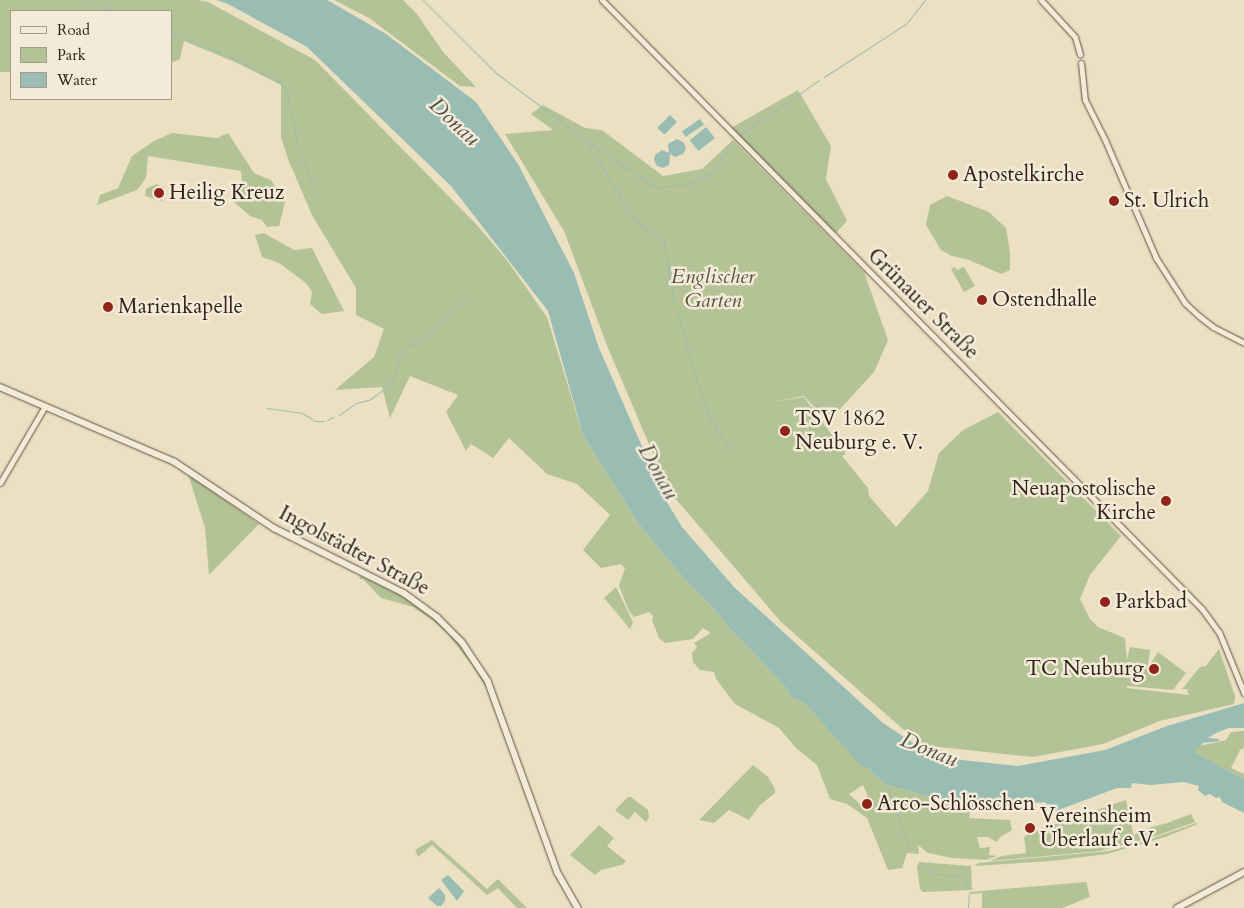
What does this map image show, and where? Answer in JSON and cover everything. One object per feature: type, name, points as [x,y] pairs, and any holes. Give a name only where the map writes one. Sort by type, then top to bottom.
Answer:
[{"type":"main road","name":"Ingolstädter Straße","points":[[0,387],[175,462],[274,528],[404,593],[437,616],[462,642],[488,681],[558,873],[578,908]]},
{"type":"main road","points":[[1177,908],[1244,872]]},
{"type":"street","name":"Grünauer Straße","points":[[602,0],[1191,598],[1219,632],[1244,693]]},
{"type":"street","points":[[1041,0],[1074,37],[1080,54]]},
{"type":"street","points":[[1080,63],[1085,100],[1105,140],[1156,258],[1186,303],[1199,316],[1213,327],[1244,343]]},
{"type":"street","points":[[0,483],[45,406]]},
{"type":"green space","points":[[0,0],[197,0],[208,2],[315,60],[476,224],[506,259],[547,317],[583,435],[638,523],[679,573],[787,689],[791,697],[806,704],[873,774],[887,785],[942,800],[953,800],[971,808],[969,818],[1010,820],[1012,830],[1000,837],[997,842],[988,837],[977,837],[980,848],[990,847],[989,855],[997,856],[986,860],[952,858],[928,853],[918,845],[919,854],[907,853],[902,868],[888,870],[867,818],[847,804],[830,799],[817,765],[796,748],[779,728],[735,704],[716,679],[714,672],[700,670],[693,662],[692,653],[697,647],[694,643],[711,633],[703,628],[693,639],[665,643],[659,638],[652,620],[653,616],[649,612],[634,617],[629,611],[619,586],[625,568],[621,564],[601,568],[583,550],[610,515],[577,484],[547,474],[509,438],[493,458],[471,444],[466,451],[446,412],[458,395],[410,376],[390,418],[382,387],[335,390],[374,357],[384,329],[356,315],[356,288],[312,215],[288,159],[281,137],[281,85],[237,63],[184,41],[180,59],[172,63],[172,10],[10,10],[10,72],[0,72]],"holes":[[[863,785],[868,796],[860,804],[849,794]]]},
{"type":"green space","points":[[334,0],[403,0],[417,14],[443,52],[476,87],[460,86],[369,18]]},
{"type":"green space","points":[[798,90],[831,146],[826,179],[847,221],[835,234],[731,128]]},
{"type":"green space","name":"Englischer Garten","points":[[543,105],[585,128],[602,130],[663,176],[702,169],[733,140],[864,272],[888,340],[874,372],[828,422],[804,396],[772,402],[804,397],[846,454],[842,456],[868,488],[869,496],[896,527],[928,491],[939,453],[963,430],[998,412],[1121,536],[1090,575],[1080,599],[1090,619],[1098,627],[1125,638],[1127,660],[1130,647],[1150,650],[1148,665],[1128,662],[1128,666],[1149,666],[1158,652],[1186,673],[1173,690],[1127,686],[1127,688],[1189,695],[1187,690],[1190,689],[1182,689],[1200,667],[1206,666],[1219,649],[1235,696],[1234,704],[1160,721],[1103,744],[1033,757],[921,745],[781,622],[669,491],[608,348],[564,231],[505,134],[553,130],[531,114]]},
{"type":"green space","points":[[172,133],[217,138],[228,133],[254,173],[271,180],[285,202],[279,226],[267,227],[262,220],[250,216],[235,203],[233,194],[243,189],[241,171],[148,156],[146,178],[137,190],[97,205],[100,195],[118,188],[132,156],[154,141]]},
{"type":"green space","points":[[156,184],[164,187],[163,190],[155,188],[153,193],[163,197],[162,201],[145,196],[146,189]]},
{"type":"green space","points":[[947,196],[989,212],[1006,228],[1010,252],[1010,270],[1001,274],[941,250],[926,225],[930,205]]},
{"type":"green space","points":[[264,233],[294,250],[312,248],[344,311],[322,314],[310,304],[312,292],[306,283],[279,263],[262,257],[255,235]]},
{"type":"green space","points":[[955,267],[957,270],[964,267],[975,286],[964,292],[951,269]]},
{"type":"green space","points":[[188,474],[259,524],[209,575],[205,528]]},
{"type":"green space","points":[[359,575],[409,599],[431,615],[460,645],[487,686],[485,686],[472,665],[446,632],[413,607],[381,598],[363,579],[360,579]]},
{"type":"green space","points":[[616,587],[633,622],[630,629],[604,598]]},
{"type":"green space","points":[[1244,731],[1244,748],[1240,750],[1231,768],[1244,774],[1244,779],[1194,752],[1199,746],[1226,740],[1231,732]]},
{"type":"green space","points":[[753,765],[768,777],[775,789],[775,793],[760,805],[749,820],[729,810],[714,823],[699,820]]},
{"type":"green space","points":[[628,797],[631,797],[648,810],[649,817],[646,822],[635,812],[628,820],[615,810]]},
{"type":"green space","points":[[1126,800],[1134,837],[1137,831],[1191,814],[1195,822],[1153,837],[1100,851],[990,861],[1001,856],[1026,853],[1024,837],[1029,833]]},
{"type":"green space","points":[[1196,823],[1198,824],[1165,837],[1107,854],[1052,861],[975,866],[978,863],[1109,851],[1142,842]]},
{"type":"green space","points":[[599,825],[614,838],[607,846],[626,861],[622,865],[601,870],[595,875],[570,855]]},
{"type":"green space","points":[[432,840],[487,889],[498,879],[527,908],[517,908],[498,888],[487,895],[432,845],[418,857],[415,850]]},
{"type":"green space","points":[[919,862],[971,866],[972,890],[923,892],[920,889],[917,867]]},
{"type":"green space","points":[[1086,882],[1090,897],[1062,908],[982,908],[982,893],[970,894],[969,892]]},
{"type":"water","name":"Donau","points":[[216,0],[327,0],[386,34],[476,102],[518,164],[574,273],[599,348],[665,499],[682,527],[734,587],[883,723],[934,757],[1018,766],[1105,750],[1167,726],[1244,703],[1244,728],[1229,728],[1216,733],[1208,738],[1219,739],[1219,741],[1203,743],[1194,752],[1244,779],[1244,813],[1222,802],[1220,797],[1216,798],[1210,794],[1205,796],[1198,790],[1199,786],[1184,782],[1150,785],[1132,783],[1131,788],[1117,788],[1053,812],[1045,802],[1025,804],[1023,806],[971,808],[953,800],[942,800],[887,785],[873,774],[869,768],[860,765],[806,704],[791,697],[787,689],[679,573],[638,523],[583,435],[548,311],[451,186],[307,47],[228,4]]},
{"type":"water","points":[[670,115],[677,122],[664,135],[657,128]]},
{"type":"water","points":[[700,119],[704,125],[686,137],[682,131]]},
{"type":"water","points":[[706,127],[715,138],[698,151],[690,140]]},
{"type":"water","points":[[677,139],[684,143],[686,149],[683,154],[675,157],[670,154],[669,165],[663,168],[657,166],[654,160],[655,155],[662,150],[669,153],[668,144]]},
{"type":"water","points":[[448,875],[464,891],[457,901],[441,880]]},
{"type":"water","points":[[439,888],[445,895],[445,901],[441,906],[437,906],[428,898]]},
{"type":"waterway","points":[[86,0],[112,10]]},
{"type":"waterway","points":[[423,0],[496,73],[606,155],[655,187],[686,185],[710,174],[732,143]]},
{"type":"waterway","points":[[824,77],[907,23],[925,0]]},
{"type":"waterway","points":[[172,33],[231,57],[279,81],[287,92],[299,152]]},
{"type":"waterway","points":[[740,135],[819,80]]},
{"type":"waterway","points":[[587,143],[590,149]]},
{"type":"waterway","points":[[300,154],[318,197]]},
{"type":"waterway","points":[[595,155],[629,212],[637,222],[663,240],[674,302]]},
{"type":"waterway","points":[[409,347],[428,335],[450,311],[466,301]]},
{"type":"waterway","points":[[677,311],[700,392],[711,420],[731,452]]},
{"type":"waterway","points":[[339,415],[356,403],[369,400],[390,385],[397,371],[399,357],[406,349]]},
{"type":"waterway","points":[[267,408],[302,413],[315,421],[324,421]]},
{"type":"waterway","points":[[327,420],[333,417]]},
{"type":"waterway","points":[[887,785],[908,846]]},
{"type":"waterway","points":[[922,864],[934,874],[962,876],[968,889]]},
{"type":"waterway","points":[[968,908],[969,894]]},
{"type":"place","name":"Apostelkirche","points":[[953,175]]},
{"type":"place","name":"Heilig Kreuz","points":[[159,193]]},
{"type":"place","name":"St. Ulrich","points":[[1114,201]]},
{"type":"place","name":"Ostendhalle","points":[[982,300]]},
{"type":"place","name":"Marienkapelle","points":[[108,307]]},
{"type":"place","name":"TSV 1862 Neuburg e. V.","points":[[785,431]]},
{"type":"place","name":"Neuapostolische Kirche","points":[[1166,501]]},
{"type":"place","name":"Parkbad","points":[[1105,602]]},
{"type":"place","name":"TC Neuburg","points":[[1154,669]]},
{"type":"place","name":"Arco-Schlösschen","points":[[867,804]]},
{"type":"place","name":"Vereinsheim Überlauf e.V.","points":[[1030,828]]}]
